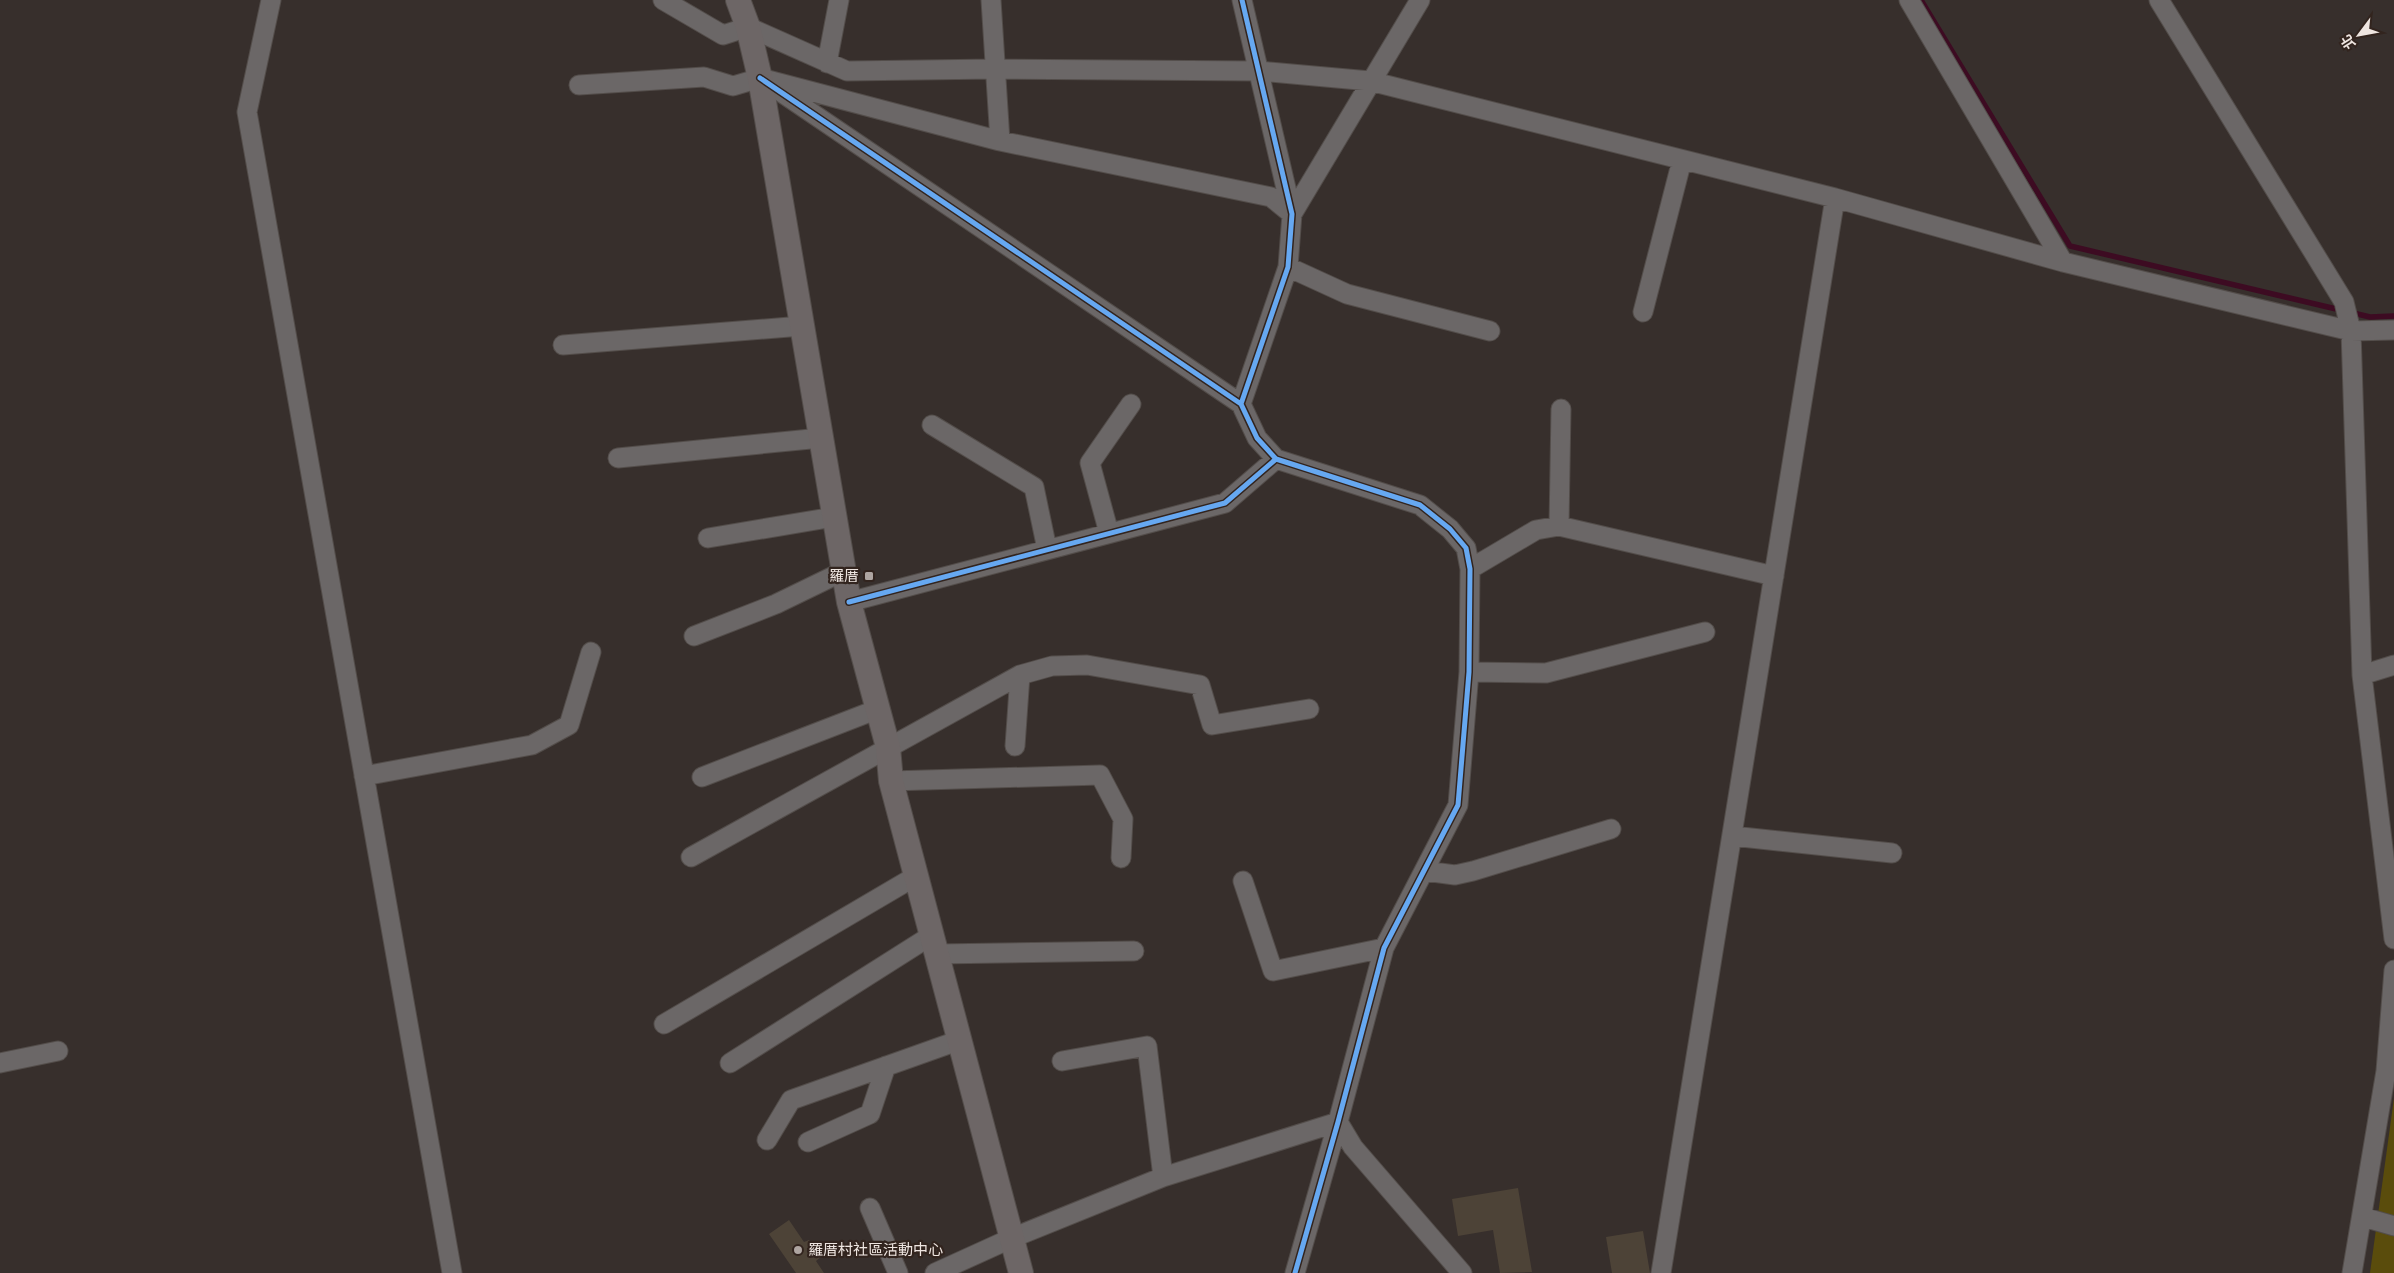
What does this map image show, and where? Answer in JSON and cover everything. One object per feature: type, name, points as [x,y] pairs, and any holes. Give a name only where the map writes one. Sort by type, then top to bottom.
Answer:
[{"type":"main road","points":[[738,0],[748,27],[760,78],[849,602],[888,747],[891,781],[1022,1273]]},
{"type":"street","points":[[271,0],[247,112],[452,1273]]},
{"type":"street","points":[[663,0],[723,35],[748,27],[847,71],[994,69],[1259,71],[1370,81],[1835,198],[2063,262],[2351,332],[2394,330]]},
{"type":"street","points":[[827,63],[839,0]]},
{"type":"street","points":[[991,0],[1000,141]]},
{"type":"street","points":[[1241,404],[1288,267],[1292,214],[1242,0]]},
{"type":"street","points":[[1292,214],[1420,0]]},
{"type":"street","points":[[1909,0],[2063,262]]},
{"type":"street","points":[[2160,0],[2344,302],[2351,332],[2362,675],[2394,939]]},
{"type":"street","points":[[578,85],[704,77],[733,86],[760,78],[1000,141],[1271,197],[1292,214]]},
{"type":"street","points":[[760,78],[1241,404],[1257,438],[1276,459],[1420,505],[1450,529],[1466,548],[1470,569],[1468,672],[1458,806],[1384,948],[1338,1122],[1295,1273]]},
{"type":"street","points":[[1643,312],[1682,160]]},
{"type":"street","points":[[1661,1273],[1835,198]]},
{"type":"street","points":[[1288,267],[1347,294],[1490,331]]},
{"type":"street","points":[[563,345],[802,326]]},
{"type":"street","points":[[1108,533],[1090,463],[1131,404]]},
{"type":"street","points":[[1559,526],[1561,410]]},
{"type":"street","points":[[932,425],[1034,487],[1047,549]]},
{"type":"street","points":[[618,458],[821,438]]},
{"type":"street","points":[[849,602],[1225,502],[1276,459]]},
{"type":"street","points":[[708,538],[834,516]]},
{"type":"street","points":[[1470,569],[1536,530],[1559,526],[1774,576]]},
{"type":"street","points":[[694,636],[776,604],[844,571]]},
{"type":"street","points":[[1468,672],[1546,673],[1705,632]]},
{"type":"street","points":[[364,776],[532,745],[569,725],[591,652]]},
{"type":"street","points":[[691,857],[1020,675],[1052,666],[1087,665],[1200,685],[1212,725],[1310,709]]},
{"type":"street","points":[[2362,675],[2394,665]]},
{"type":"street","points":[[1015,746],[1020,675]]},
{"type":"street","points":[[702,777],[878,709]]},
{"type":"street","points":[[891,781],[1100,776],[1124,820],[1121,858]]},
{"type":"street","points":[[1425,871],[1455,875],[1473,871],[1611,829]]},
{"type":"street","points":[[1732,836],[1892,853]]},
{"type":"street","points":[[664,1024],[916,876]]},
{"type":"street","points":[[1243,880],[1273,971],[1384,948]]},
{"type":"street","points":[[730,1063],[934,944],[1134,951]]},
{"type":"street","points":[[2352,1273],[2390,1072],[2394,970]]},
{"type":"street","points":[[768,1140],[791,1100],[960,1040]]},
{"type":"street","points":[[1062,1061],[1147,1046],[1163,1177]]},
{"type":"street","points":[[0,1063],[58,1050]]},
{"type":"street","points":[[808,1142],[870,1114],[886,1066]]},
{"type":"street","points":[[935,1273],[1012,1238],[1163,1177],[1338,1122]]},
{"type":"street","points":[[1338,1122],[1353,1147],[1462,1273]]},
{"type":"street","points":[[870,1208],[898,1273]]},
{"type":"street","points":[[2363,1217],[2394,1226]]},
{"type":"shaded area","points":[[2394,1098],[2394,1273],[2370,1273]]},
{"type":"building","points":[[1518,1188],[1532,1272],[1500,1273],[1493,1230],[1458,1236],[1452,1199]]},
{"type":"building","name":"羅厝村社區活動中心","points":[[789,1220],[804,1242],[809,1240],[821,1257],[816,1261],[824,1273],[796,1273],[769,1234]]},
{"type":"building","points":[[1643,1231],[1650,1273],[1612,1273],[1606,1237]]},
{"type":"waterway","points":[[1921,0],[2070,246],[2370,317],[2394,316]]},
{"type":"cycle path","points":[[1242,0],[1292,214],[1288,267],[1241,404],[1257,438],[1276,459],[1420,505],[1450,529],[1466,548],[1470,569],[1469,672],[1458,805],[1384,948],[1338,1122],[1295,1273]]},
{"type":"cycle path","points":[[760,78],[1241,404]]},
{"type":"cycle path","points":[[849,602],[1225,503],[1276,459]]},
{"type":"place","name":"羅厝","points":[[869,576]]},
{"type":"place","name":"羅厝村社區活動中心","points":[[798,1250]]}]
